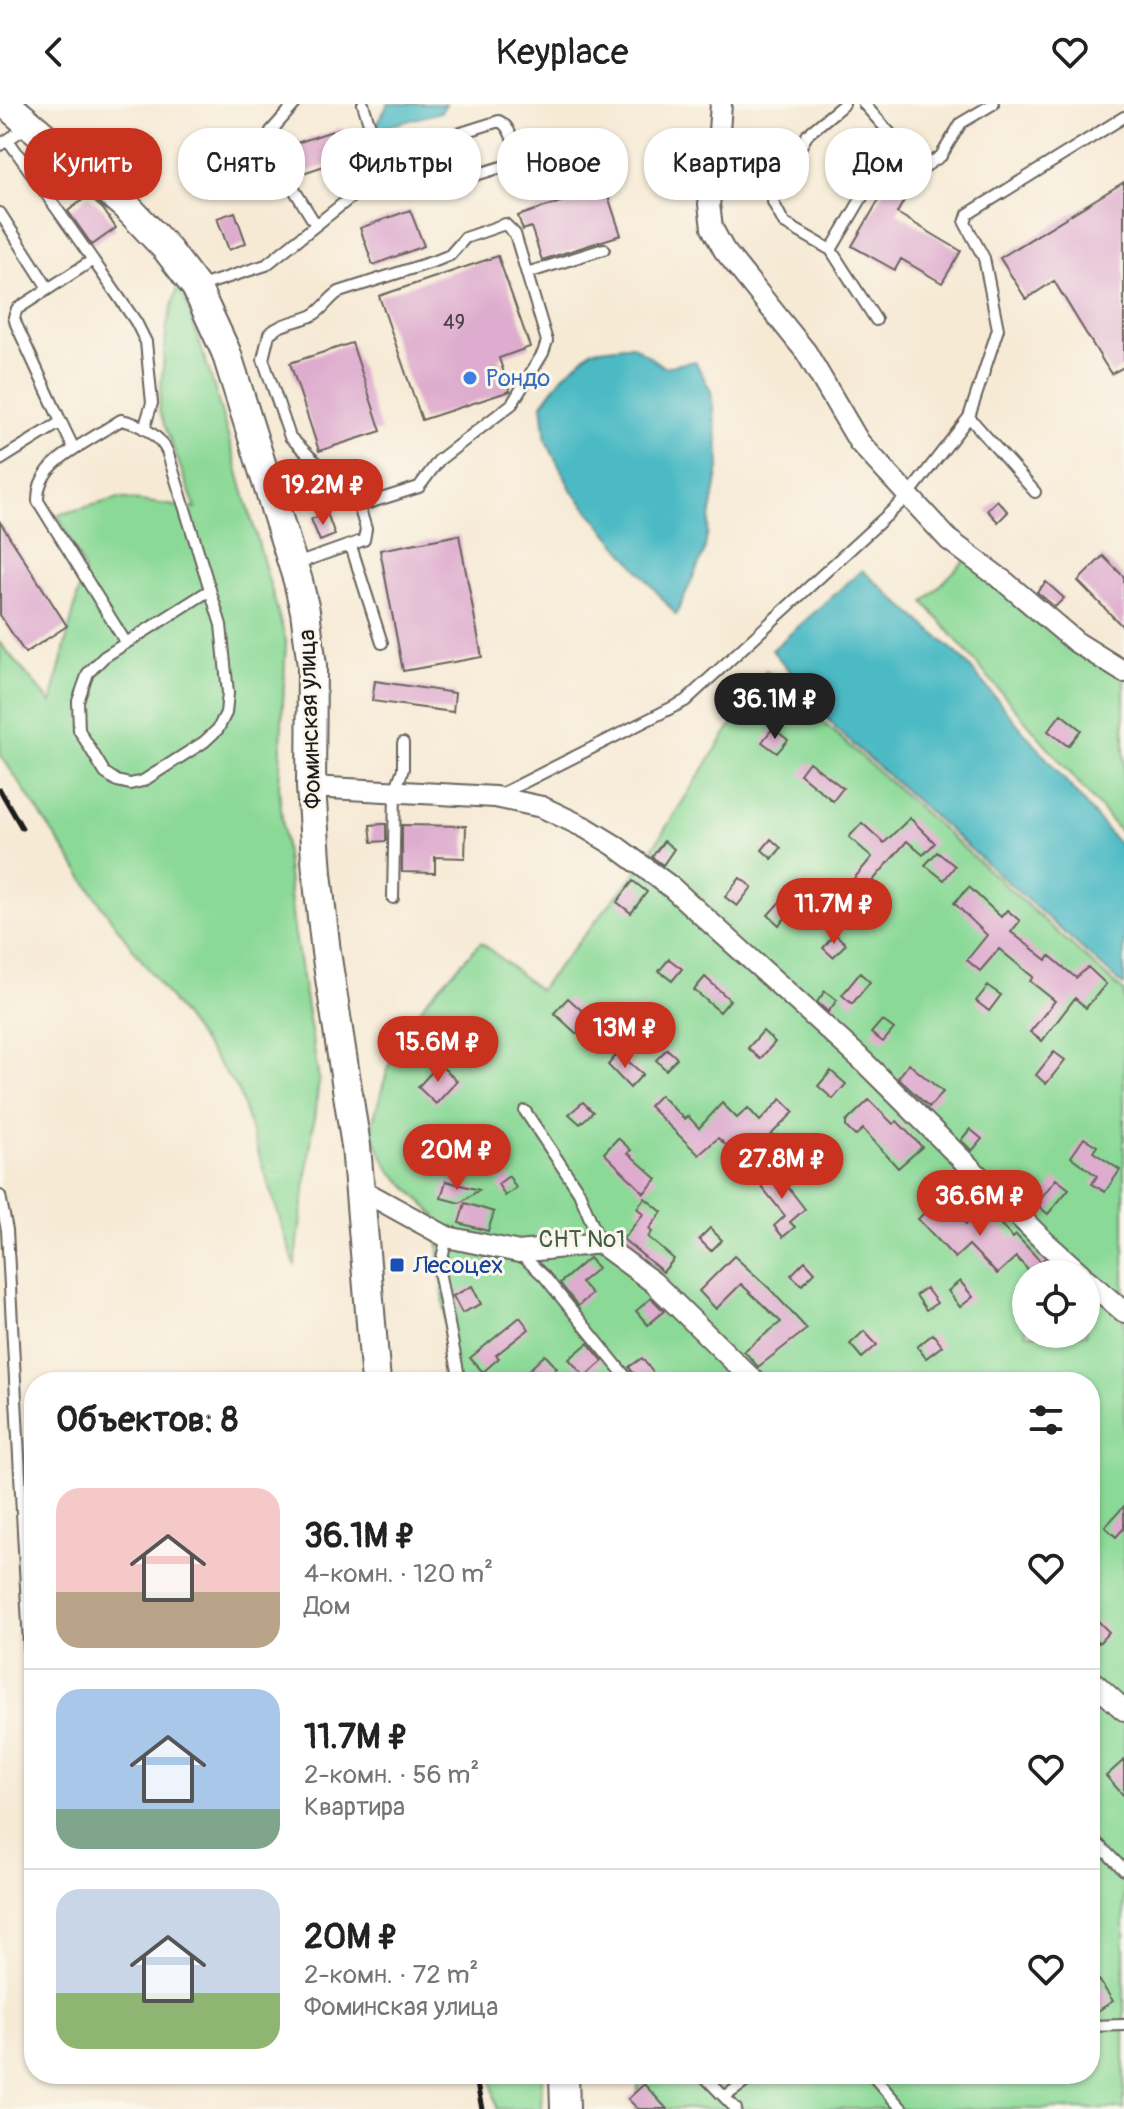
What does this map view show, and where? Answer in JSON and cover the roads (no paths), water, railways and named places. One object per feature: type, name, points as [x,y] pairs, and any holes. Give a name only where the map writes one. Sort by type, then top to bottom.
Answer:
[{"type":"street","name":"Фоминская улица","points":[[6,104],[13,136],[101,184],[146,226],[196,287],[226,352],[294,565],[305,611],[312,666],[311,787],[326,952],[356,1146],[375,1372]]},
{"type":"street","points":[[721,104],[717,158],[709,204],[712,228],[717,240],[806,352],[859,442],[949,540],[1076,642],[1124,672]]},
{"type":"street","points":[[311,787],[495,797],[542,807],[606,840],[657,876],[861,1059],[1065,1260]]},
{"type":"street","points":[[358,1188],[447,1237],[519,1252],[600,1243],[653,1282],[745,1372]]},
{"type":"street","points":[[1100,1291],[1124,1312]]},
{"type":"street","points":[[1100,1688],[1124,1710]]},
{"type":"lane","points":[[295,104],[267,137],[266,144],[316,225]]},
{"type":"lane","points":[[363,104],[370,128]]},
{"type":"lane","points":[[844,104],[808,134],[775,190],[773,202],[784,223],[831,250],[876,320]]},
{"type":"lane","points":[[864,104],[885,128]]},
{"type":"lane","points":[[932,163],[949,146],[961,123],[993,104]]},
{"type":"lane","points":[[495,797],[685,701],[907,497],[969,417],[998,329],[984,258],[965,223],[968,214],[1124,117]]},
{"type":"lane","points":[[499,121],[505,123],[516,158],[508,165],[450,183],[418,174],[442,139],[499,121]]},
{"type":"lane","points":[[13,136],[136,322],[146,342],[152,403],[144,429]]},
{"type":"lane","points":[[196,287],[266,265],[347,200]]},
{"type":"lane","points":[[831,250],[860,200]]},
{"type":"lane","points":[[0,213],[48,288]]},
{"type":"lane","points":[[294,565],[360,543],[367,536],[349,479],[328,474],[290,437],[263,359],[269,334],[280,326],[318,312],[330,297],[339,292],[450,255],[465,238],[500,225],[511,228],[547,341],[543,353],[512,404],[439,460],[419,487],[359,506]]},
{"type":"lane","points":[[527,273],[604,249]]},
{"type":"lane","points":[[74,449],[14,317],[17,309],[93,260]]},
{"type":"lane","points":[[969,417],[1035,492]]},
{"type":"lane","points":[[126,643],[38,501],[37,492],[52,463],[121,420],[159,438],[167,451],[221,625],[228,693],[226,713],[218,729],[204,742],[143,781],[130,784],[117,781],[105,773],[79,730],[78,701],[88,673],[104,657],[210,590]]},
{"type":"lane","points":[[0,460],[61,422]]},
{"type":"lane","points":[[351,546],[382,643]]},
{"type":"lane","points":[[393,898],[395,791],[403,769],[403,743]]},
{"type":"lane","points":[[525,1111],[579,1192],[600,1243]]},
{"type":"lane","points":[[0,1196],[7,1230],[24,1550]]},
{"type":"lane","points":[[447,1237],[439,1271],[458,1372]]},
{"type":"lane","points":[[519,1252],[544,1276],[622,1372]]},
{"type":"lane","points":[[1100,1846],[1124,1870]]},
{"type":"lane","points":[[1100,2026],[1124,2025]]},
{"type":"lane","points":[[712,2084],[736,2109]]},
{"type":"lane","points":[[724,2097],[743,2084]]},
{"type":"lane","points":[[880,2084],[902,2109]]},
{"type":"water","points":[[388,104],[446,104],[441,112],[375,128]]},
{"type":"water","points":[[632,345],[664,367],[695,361],[711,391],[720,462],[704,553],[676,615],[572,491],[546,441],[542,404],[563,376],[592,350]]},
{"type":"water","points":[[862,570],[962,658],[1124,850],[1124,986],[837,730],[772,650]]},
{"type":"railway","points":[[0,790],[22,828]]},
{"type":"railway","points":[[477,2084],[482,2109]]},
{"type":"place","name":"Рондо","points":[[470,378]]},
{"type":"place","name":"Лесоцех","points":[[397,1265]]},
{"type":"park label","name":"СНТ №1","points":[[582,1239]]}]
